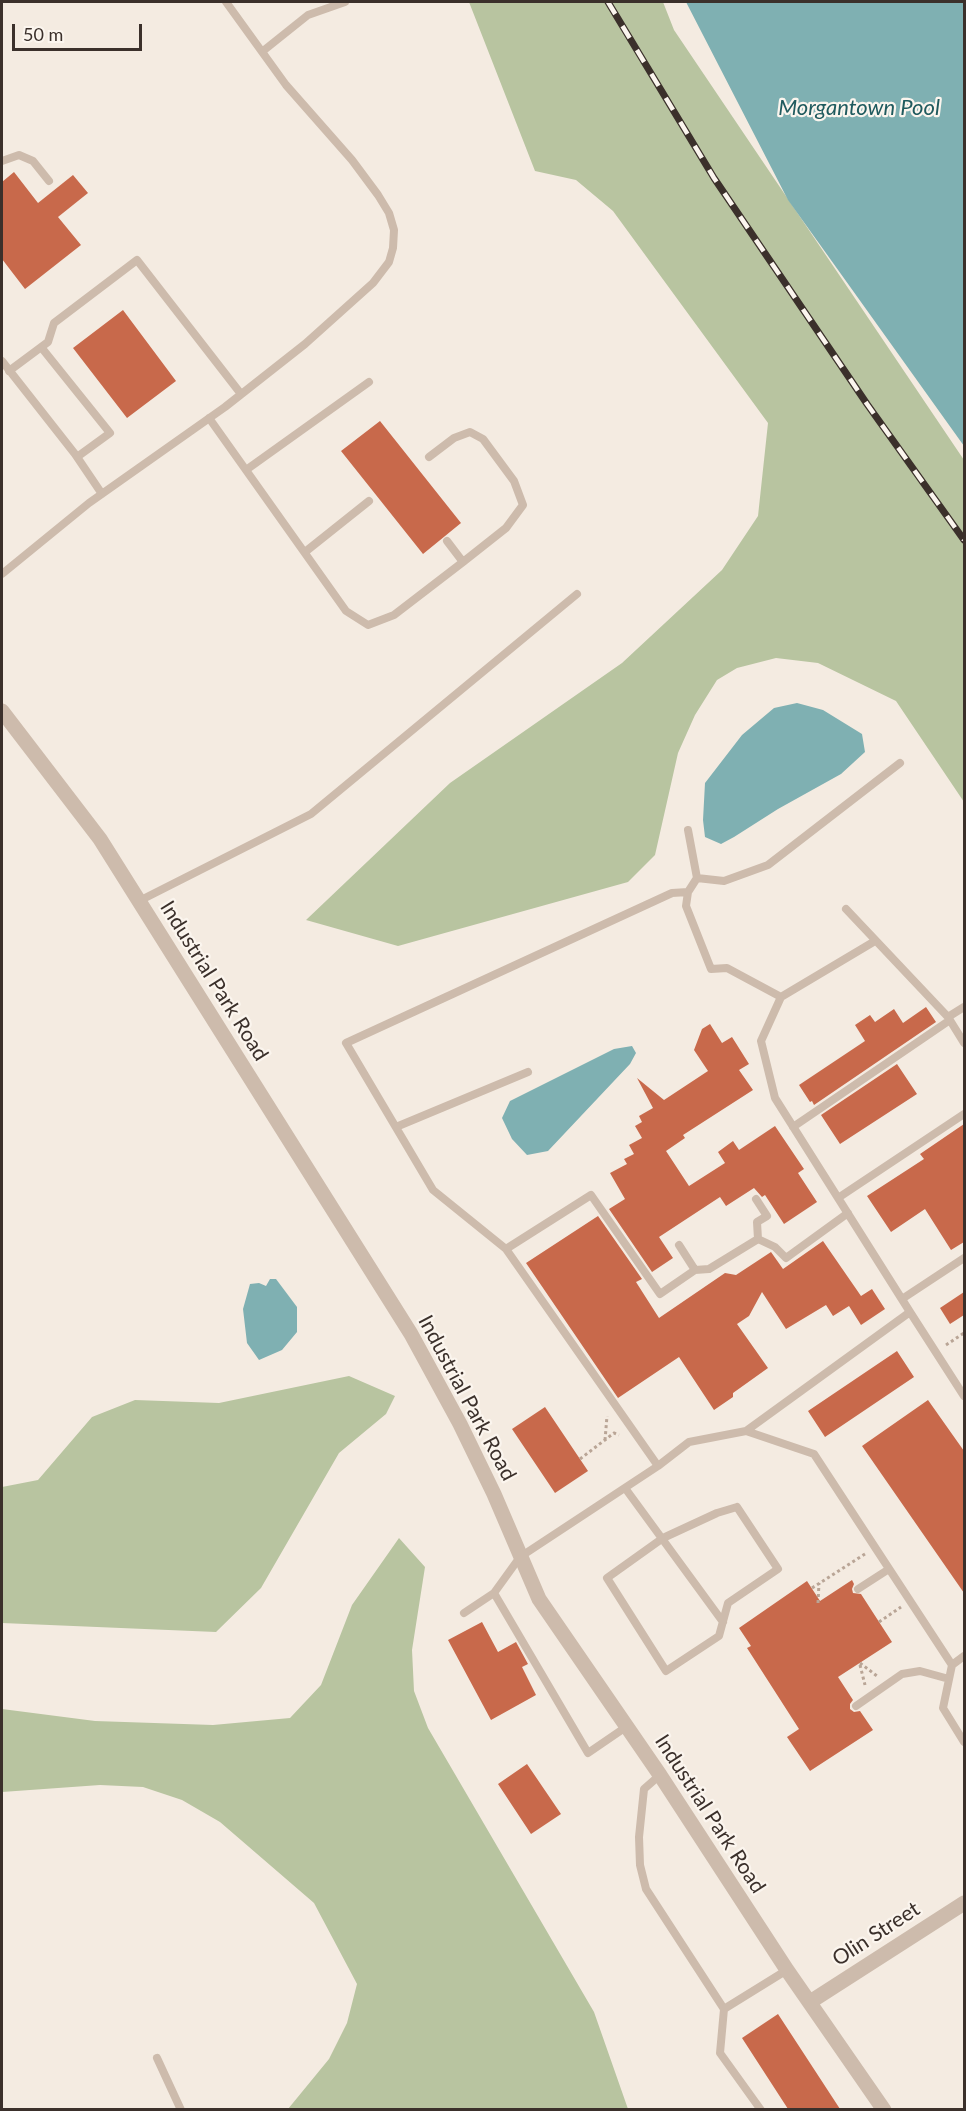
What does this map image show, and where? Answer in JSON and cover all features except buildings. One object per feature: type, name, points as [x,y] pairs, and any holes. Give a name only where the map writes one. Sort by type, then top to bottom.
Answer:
[{"type":"street","name":"Industrial Park Road","points":[[2,711],[100,839],[411,1334],[460,1424],[494,1494],[538,1599],[660,1775],[787,1970],[884,2109]]},
{"type":"street","name":"Olin Street","points":[[810,2002],[963,1906]]},
{"type":"lane","points":[[2,574],[102,494],[209,418],[305,344],[373,283],[389,262],[394,230],[389,213],[378,195],[352,160],[286,86],[226,2]]},
{"type":"lane","points":[[263,51],[308,15],[345,2]]},
{"type":"lane","points":[[2,160],[19,155],[33,161],[50,182]]},
{"type":"lane","points":[[9,371],[48,342],[54,323],[136,260],[241,394]]},
{"type":"lane","points":[[41,347],[110,433],[77,457]]},
{"type":"lane","points":[[2,362],[77,457],[102,494]]},
{"type":"lane","points":[[246,470],[369,382]]},
{"type":"lane","points":[[209,418],[346,611],[368,625],[394,615],[463,562],[506,528],[523,505],[514,481],[483,439],[470,432],[454,438],[429,457]]},
{"type":"lane","points":[[305,552],[369,501]]},
{"type":"lane","points":[[447,541],[463,562]]},
{"type":"lane","points":[[140,901],[311,814],[577,594]]},
{"type":"lane","points":[[697,878],[724,881],[768,865],[900,763]]},
{"type":"lane","points":[[688,830],[697,878],[688,892],[686,906],[711,969],[727,968],[781,998]]},
{"type":"lane","points":[[658,1466],[506,1249],[433,1190],[346,1043],[672,893],[688,892]]},
{"type":"lane","points":[[846,909],[949,1019],[964,1043]]},
{"type":"lane","points":[[875,941],[781,998],[761,1041],[775,1098],[964,1396]]},
{"type":"lane","points":[[793,1127],[964,1007]]},
{"type":"lane","points":[[396,1127],[528,1072]]},
{"type":"lane","points":[[838,1198],[964,1114]]},
{"type":"lane","points":[[506,1249],[591,1195],[660,1294],[695,1270],[710,1269],[758,1239]]},
{"type":"lane","points":[[756,1199],[767,1216],[757,1222],[758,1239]]},
{"type":"lane","points":[[758,1239],[775,1247],[786,1258],[848,1213]]},
{"type":"lane","points":[[679,1245],[695,1270]]},
{"type":"lane","points":[[902,1299],[964,1258]]},
{"type":"lane","points":[[464,1612],[494,1593],[520,1557],[658,1466],[689,1442],[747,1431],[910,1312]]},
{"type":"lane","points":[[747,1431],[814,1454],[952,1665]]},
{"type":"lane","points":[[625,1488],[723,1622]]},
{"type":"lane","points":[[737,1507],[778,1569],[728,1603],[720,1636],[666,1671],[607,1578],[663,1538],[717,1513],[737,1507]]},
{"type":"lane","points":[[858,1589],[889,1569]]},
{"type":"lane","points":[[494,1593],[588,1753],[626,1726]]},
{"type":"lane","points":[[964,1656],[952,1665],[944,1708],[964,1742]]},
{"type":"lane","points":[[856,1706],[902,1674],[920,1671],[949,1679]]},
{"type":"lane","points":[[660,1775],[644,1789],[639,1837],[640,1865],[646,1889],[724,2010],[720,2053],[761,2109]]},
{"type":"lane","points":[[724,2010],[787,1970]]},
{"type":"lane","points":[[157,2058],[181,2109]]},
{"type":"path","points":[[936,1352],[964,1333]]},
{"type":"path","points":[[580,1459],[614,1433],[639,1438]]},
{"type":"path","points":[[812,1588],[866,1553]]},
{"type":"path","points":[[818,1602],[819,1583]]},
{"type":"path","points":[[879,1622],[903,1606]]},
{"type":"path","points":[[868,1698],[860,1663],[889,1683]]},
{"type":"green space","points":[[469,2],[663,2],[674,30],[964,460],[964,802],[896,701],[818,663],[776,658],[737,668],[717,680],[695,715],[678,753],[655,855],[628,882],[398,946],[306,920],[450,783],[622,663],[722,570],[758,516],[768,423],[613,211],[576,180],[535,171]]},
{"type":"green space","points":[[349,1376],[395,1396],[386,1414],[339,1453],[261,1588],[216,1632],[2,1623],[2,1487],[38,1480],[92,1417],[135,1400],[219,1403]]},
{"type":"green space","points":[[399,1538],[425,1567],[412,1650],[414,1691],[428,1728],[594,2012],[628,2109],[288,2109],[329,2059],[347,2023],[357,1984],[314,1903],[220,1822],[182,1800],[143,1787],[100,1785],[2,1792],[2,1709],[95,1721],[213,1725],[290,1718],[321,1685],[352,1605]]},
{"type":"water","name":"Morgantown Pool","points":[[686,2],[964,2],[964,446],[788,200]]},
{"type":"water","points":[[797,703],[823,710],[862,734],[865,752],[841,774],[721,844],[705,837],[703,820],[705,783],[742,735],[774,708]]},
{"type":"water","points":[[632,1046],[636,1053],[630,1064],[548,1151],[527,1155],[512,1139],[502,1118],[510,1101],[614,1049]]},
{"type":"water","points":[[270,1279],[276,1279],[297,1307],[297,1332],[282,1350],[259,1360],[247,1343],[243,1309],[250,1284],[259,1283],[266,1286]]},
{"type":"railway","points":[[608,2],[714,178],[867,404],[964,540]]}]
